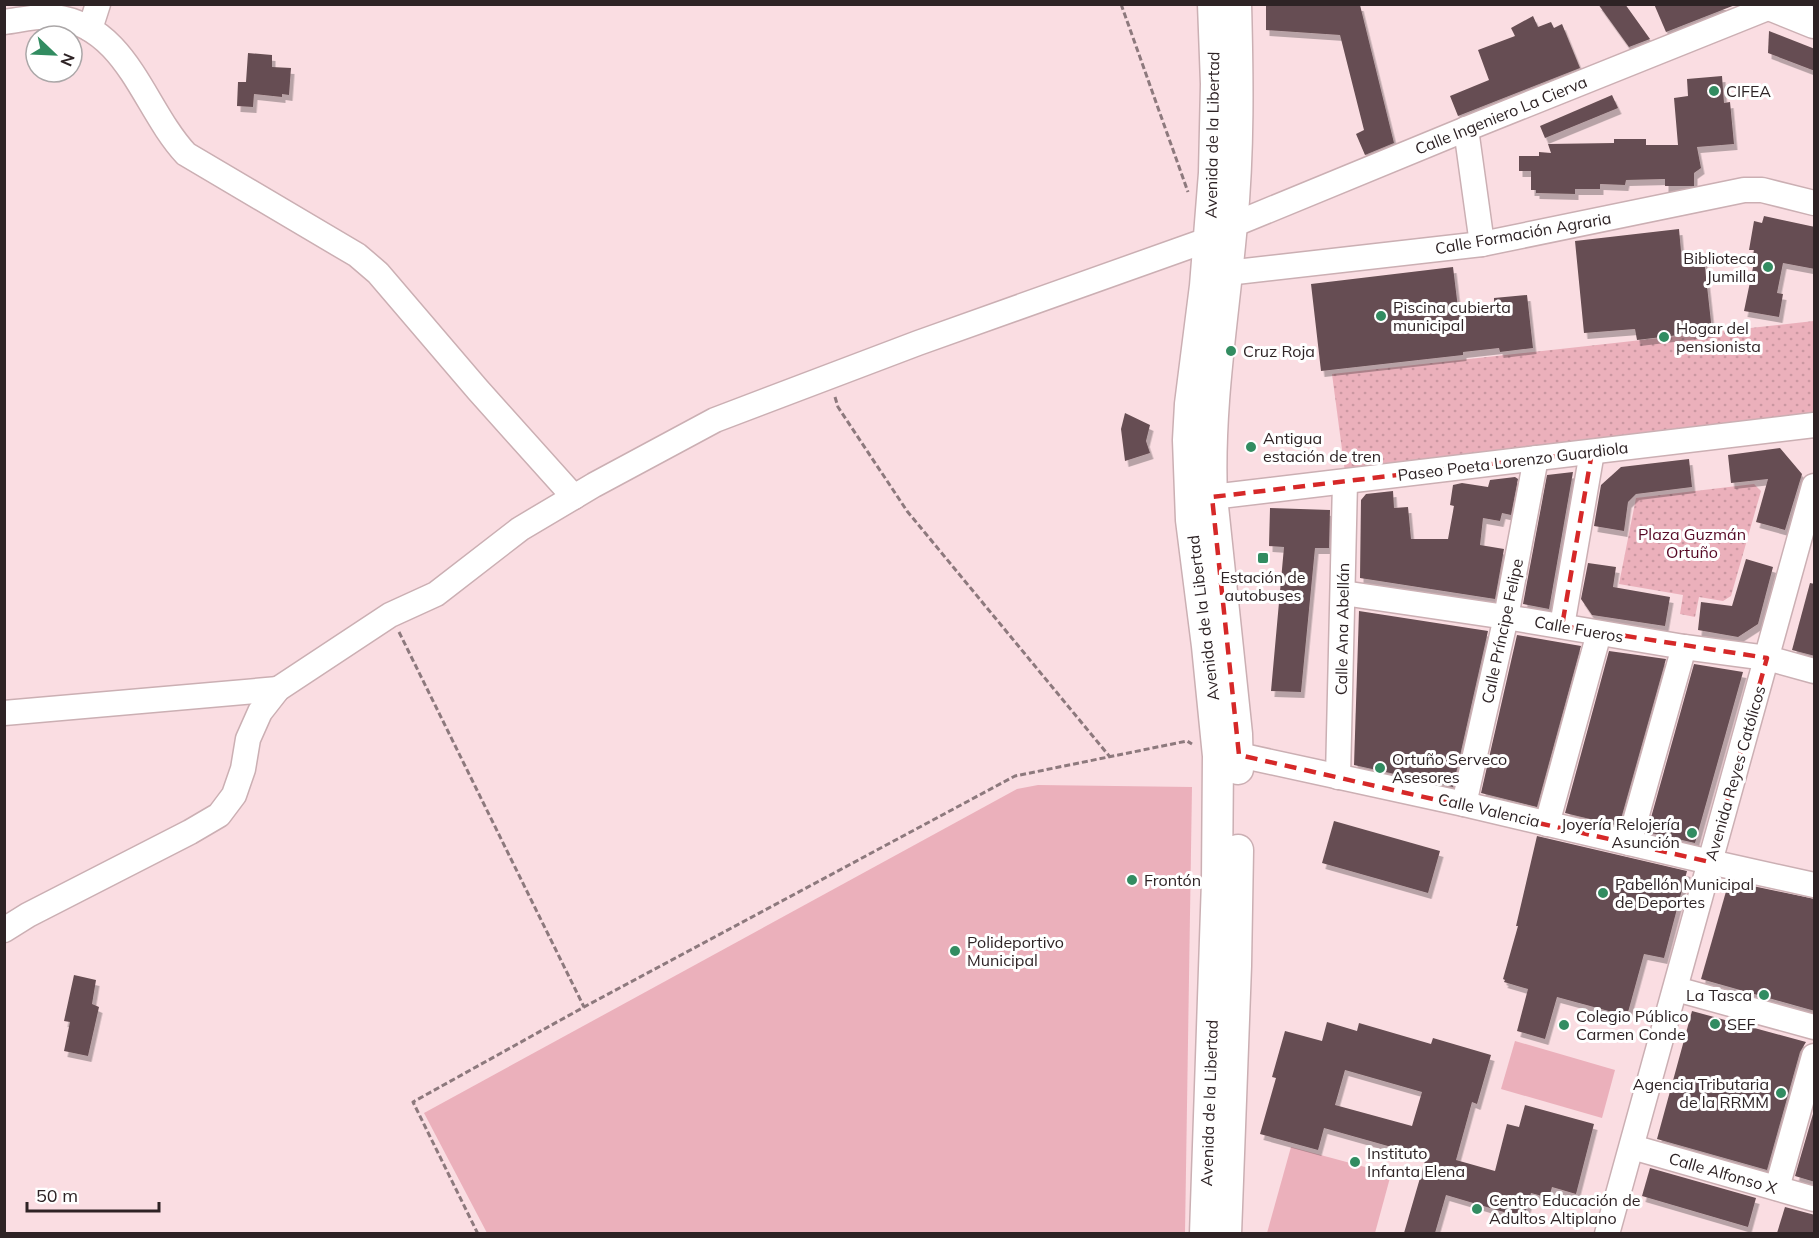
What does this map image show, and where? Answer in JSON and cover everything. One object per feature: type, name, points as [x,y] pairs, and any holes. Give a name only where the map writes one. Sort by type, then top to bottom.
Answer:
[{"type":"main road","name":"Avenida de la Libertad","points":[[1204,1233],[1217,881],[1228,755],[1207,646],[1191,520],[1188,440],[1209,241],[1215,129],[1213,4]]},
{"type":"main road","points":[[1226,1233],[1236,966],[1228,755],[1234,695],[1212,497],[1211,465],[1213,405],[1233,221],[1238,106],[1236,4]]},
{"type":"street","points":[[90,28],[98,4]]},
{"type":"street","name":"Calle Ingeniero La Cierva","points":[[1233,221],[1240,222],[1466,129],[1787,11]]},
{"type":"street","points":[[4,22],[54,17],[90,28],[105,40],[116,51],[155,109],[171,138],[186,154],[348,249],[378,273],[574,497]]},
{"type":"street","points":[[1466,129],[1482,244]]},
{"type":"street","name":"Calle Formación Agraria","points":[[1227,273],[1482,244],[1744,190],[1762,189],[1815,203]]},
{"type":"street","points":[[4,930],[28,915],[219,815],[234,795],[243,769],[248,739],[260,712],[278,689],[390,615],[436,594],[520,529],[574,497],[715,420],[839,373],[1209,241]]},
{"type":"street","name":"Paseo Poeta Lorenzo Guardiola","points":[[1212,497],[1815,425]]},
{"type":"street","points":[[1562,626],[1592,452]]},
{"type":"street","name":"Calle Príncipe Felipe","points":[[1464,804],[1506,617],[1536,458]]},
{"type":"street","name":"Calle Ana Abellán","points":[[1338,777],[1345,482]]},
{"type":"street","name":"Avenida Reyes Católicos","points":[[1607,1233],[1815,486]]},
{"type":"street","name":"Calle Fueros","points":[[1343,593],[1767,658],[1815,671]]},
{"type":"street","points":[[1547,824],[1599,633]]},
{"type":"street","points":[[1629,843],[1684,647]]},
{"type":"street","points":[[4,712],[278,689]]},
{"type":"street","name":"Calle Valencia","points":[[1228,755],[1464,804],[1815,885]]},
{"type":"street","points":[[1676,989],[1815,1027]]},
{"type":"street","points":[[1777,1188],[1815,1056]]},
{"type":"street","name":"Calle Alfonso X","points":[[1632,1147],[1815,1199]]},
{"type":"path","points":[[1121,4],[1191,201]]},
{"type":"path","points":[[839,373],[834,386],[838,407],[907,511],[1110,757]]},
{"type":"path","points":[[390,615],[584,1007]]},
{"type":"path","points":[[478,1233],[413,1102],[584,1007],[1015,776],[1187,741],[1203,751],[1228,755]]},
{"type":"highlighted area","points":[[1592,452],[1562,626],[1767,658],[1710,862],[1239,755],[1212,497]]},
{"type":"green space","points":[[1814,321],[1814,414],[1345,472],[1332,374]]},
{"type":"green space","name":"Plaza Guzmán Ortuño","points":[[1754,484],[1761,491],[1731,596],[1723,601],[1699,597],[1695,617],[1680,614],[1683,595],[1619,584],[1636,498]]},
{"type":"green space","name":"Polideportivo Municipal","points":[[1038,785],[1192,787],[1185,1233],[487,1233],[424,1113],[1017,789]]},
{"type":"green space","points":[[1515,1041],[1615,1070],[1602,1118],[1501,1089]]},
{"type":"green space","points":[[1291,1147],[1391,1174],[1375,1233],[1267,1233]]},
{"type":"building","points":[[1266,4],[1360,5],[1394,143],[1365,155],[1356,134],[1364,130],[1340,35],[1266,30]]},
{"type":"building","points":[[1598,4],[1625,4],[1650,39],[1629,47]]},
{"type":"building","points":[[1654,4],[1735,4],[1735,5],[1666,32]]},
{"type":"building","points":[[1533,16],[1538,27],[1551,22],[1554,28],[1562,24],[1580,68],[1458,116],[1450,96],[1489,80],[1478,50],[1515,36],[1511,28]]},
{"type":"building","points":[[1769,31],[1815,49],[1815,71],[1768,53]]},
{"type":"building","points":[[248,53],[272,55],[272,67],[291,68],[289,95],[282,94],[282,97],[254,94],[253,107],[237,106],[238,82],[246,82]]},
{"type":"building","points":[[1722,76],[1724,103],[1730,102],[1734,144],[1697,147],[1701,168],[1694,173],[1694,186],[1665,186],[1665,179],[1626,180],[1625,185],[1600,184],[1600,189],[1575,189],[1575,194],[1536,193],[1536,190],[1531,190],[1531,171],[1519,171],[1519,156],[1539,156],[1539,152],[1551,153],[1548,144],[1614,143],[1614,139],[1646,139],[1646,145],[1678,145],[1674,98],[1688,96],[1687,79]]},
{"type":"building","points":[[1612,95],[1618,108],[1545,138],[1540,126]]},
{"type":"building","name":"Biblioteca Jumilla","points":[[1764,216],[1815,227],[1815,269],[1783,263],[1777,293],[1783,294],[1779,317],[1744,311],[1755,258],[1753,258],[1754,250],[1749,250],[1754,221],[1762,223]]},
{"type":"building","name":"Hogar del pensionista","points":[[1679,229],[1682,262],[1704,259],[1712,331],[1637,340],[1635,329],[1584,333],[1575,241]]},
{"type":"building","points":[[1453,267],[1458,308],[1494,303],[1494,298],[1527,295],[1533,348],[1500,352],[1499,348],[1463,352],[1463,355],[1321,371],[1311,284]]},
{"type":"building","points":[[1125,413],[1150,425],[1146,441],[1150,453],[1125,461],[1121,429]]},
{"type":"building","points":[[1780,448],[1802,474],[1785,530],[1756,522],[1768,479],[1731,483],[1728,455]]},
{"type":"building","points":[[1689,459],[1692,487],[1636,494],[1628,502],[1624,531],[1594,526],[1601,485],[1621,467]]},
{"type":"building","points":[[1573,472],[1549,609],[1523,604],[1547,475]]},
{"type":"building","points":[[1515,477],[1518,479],[1511,515],[1502,513],[1500,521],[1483,518],[1480,545],[1504,549],[1495,599],[1360,578],[1361,500],[1366,494],[1393,491],[1394,508],[1408,507],[1411,539],[1448,539],[1454,506],[1450,505],[1453,485],[1462,483],[1488,487],[1490,480]]},
{"type":"building","points":[[1270,508],[1330,510],[1329,548],[1315,548],[1301,692],[1271,691],[1284,547],[1269,546]]},
{"type":"building","points":[[1746,559],[1773,567],[1758,624],[1738,637],[1698,630],[1701,602],[1732,606]]},
{"type":"building","points":[[1588,563],[1616,567],[1613,587],[1670,597],[1665,626],[1592,615],[1581,599]]},
{"type":"building","points":[[1810,583],[1815,584],[1815,656],[1792,650]]},
{"type":"building","points":[[1359,611],[1488,631],[1453,787],[1354,765]]},
{"type":"building","points":[[1517,635],[1581,646],[1537,807],[1481,793]]},
{"type":"building","points":[[1609,651],[1666,659],[1619,826],[1565,813]]},
{"type":"building","points":[[1694,664],[1743,672],[1695,843],[1647,832]]},
{"type":"building","points":[[1334,821],[1440,851],[1428,893],[1322,863]]},
{"type":"building","name":"Pabellón Municipal de Deportes","points":[[1537,836],[1687,871],[1664,958],[1644,954],[1627,1016],[1557,997],[1545,1039],[1517,1031],[1528,989],[1504,982],[1503,979],[1518,926],[1516,926]]},
{"type":"building","points":[[1729,881],[1815,899],[1815,1011],[1701,979]]},
{"type":"building","points":[[74,975],[96,980],[92,1004],[99,1007],[88,1056],[64,1051],[70,1022],[64,1021]]},
{"type":"building","points":[[1692,1011],[1806,1042],[1800,1052],[1767,1170],[1657,1139]]},
{"type":"building","points":[[1327,1022],[1357,1031],[1359,1023],[1431,1044],[1433,1038],[1491,1055],[1477,1104],[1472,1102],[1456,1160],[1495,1171],[1507,1124],[1519,1127],[1525,1105],[1594,1124],[1576,1194],[1552,1187],[1549,1198],[1531,1193],[1524,1218],[1446,1195],[1435,1233],[1404,1233],[1427,1154],[1396,1146],[1395,1148],[1324,1128],[1318,1150],[1260,1134],[1276,1078],[1272,1077],[1285,1031],[1322,1041]],"holes":[[[1345,1070],[1422,1092],[1412,1126],[1335,1105]]]},
{"type":"building","points":[[1815,1107],[1815,1182],[1795,1176]]},
{"type":"building","points":[[1650,1168],[1756,1198],[1748,1227],[1642,1196]]},
{"type":"building","points":[[1785,1207],[1815,1215],[1815,1233],[1777,1233]]},
{"type":"place","name":"CIFEA","points":[[1714,91]]},
{"type":"place","name":"Biblioteca Jumilla","points":[[1768,267]]},
{"type":"place","name":"Piscina cubierta municipal","points":[[1381,316]]},
{"type":"place","name":"Hogar del pensionista","points":[[1664,337]]},
{"type":"place","name":"Cruz Roja","points":[[1231,351]]},
{"type":"place","name":"Antigua estación de tren","points":[[1251,447]]},
{"type":"place","name":"Estación de autobuses","points":[[1263,558]]},
{"type":"place","name":"Ortuño Serveco Asesores","points":[[1380,768]]},
{"type":"place","name":"Joyería Relojería Asunción","points":[[1692,833]]},
{"type":"place","name":"Frontón","points":[[1132,880]]},
{"type":"place","name":"Pabellón Municipal de Deportes","points":[[1603,893]]},
{"type":"place","name":"Polideportivo Municipal","points":[[955,951]]},
{"type":"place","name":"La Tasca","points":[[1764,995]]},
{"type":"place","name":"SEF","points":[[1715,1024]]},
{"type":"place","name":"Colegio Público Carmen Conde","points":[[1564,1025]]},
{"type":"place","name":"Agencia Tributaria de la RRMM","points":[[1781,1093]]},
{"type":"place","name":"Instituto Infanta Elena","points":[[1355,1162]]},
{"type":"place","name":"Centro Educación de Adultos Altiplano","points":[[1477,1209]]}]
